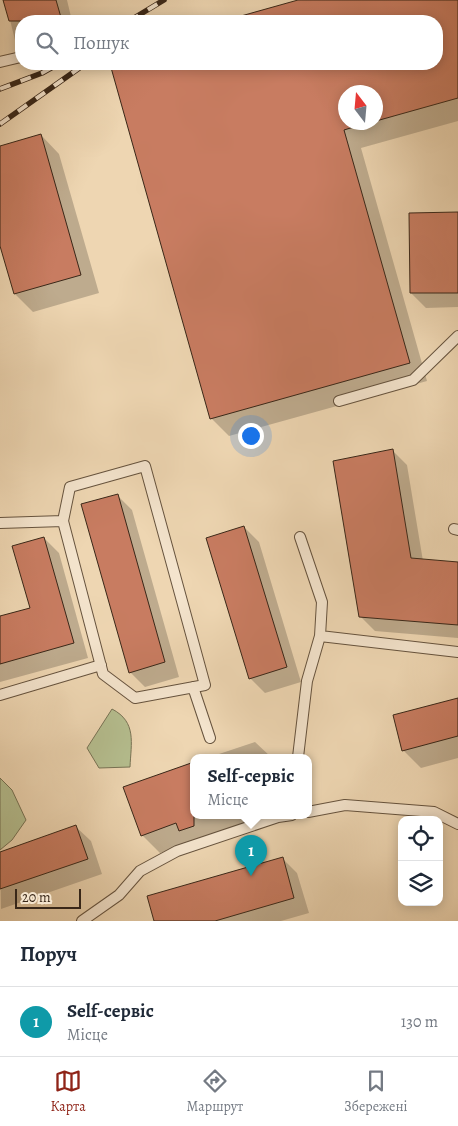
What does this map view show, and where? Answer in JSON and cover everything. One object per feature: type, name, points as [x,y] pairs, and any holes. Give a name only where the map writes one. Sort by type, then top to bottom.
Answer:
[{"type":"lane","points":[[0,62],[15,58]]},
{"type":"lane","points":[[339,401],[412,380],[458,336]]},
{"type":"lane","points":[[144,466],[205,685],[135,698],[103,674],[101,665],[63,521],[70,487],[144,466]]},
{"type":"lane","points":[[0,523],[63,521]]},
{"type":"lane","points":[[298,754],[307,681],[320,636],[322,602],[300,537]]},
{"type":"lane","points":[[320,636],[458,652]]},
{"type":"lane","points":[[0,695],[101,665]]},
{"type":"lane","points":[[193,687],[210,738]]},
{"type":"lane","points":[[312,811],[345,805],[434,812],[458,824]]},
{"type":"lane","points":[[82,921],[119,895],[140,872],[178,851],[272,819]]},
{"type":"green space","points":[[112,709],[120,714],[129,727],[131,734],[130,767],[99,768],[87,748]]},
{"type":"green space","points":[[0,778],[12,790],[26,820],[12,840],[0,850]]},
{"type":"building","points":[[3,0],[56,0],[60,15],[15,15],[15,21],[9,21]]},
{"type":"building","points":[[298,0],[458,0],[458,98],[383,119],[383,85],[338,85],[338,130],[344,130],[410,363],[210,419],[112,70],[443,70],[443,15],[245,15]]},
{"type":"building","points":[[41,134],[81,275],[14,294],[0,246],[0,146]]},
{"type":"building","points":[[458,212],[458,293],[410,293],[409,213]]},
{"type":"building","points":[[393,449],[411,558],[458,562],[458,625],[359,617],[333,461]]},
{"type":"building","points":[[118,494],[165,662],[129,673],[81,504]]},
{"type":"building","points":[[244,526],[287,667],[249,679],[206,538]]},
{"type":"building","points":[[44,537],[74,643],[0,664],[0,616],[30,608],[12,546]]},
{"type":"building","points":[[458,698],[458,736],[402,751],[393,715]]},
{"type":"building","points":[[190,763],[190,819],[194,819],[194,826],[179,831],[176,823],[141,836],[123,787]]},
{"type":"building","points":[[76,825],[88,859],[0,889],[0,852]]},
{"type":"building","points":[[283,857],[294,898],[215,921],[154,921],[147,896]]},
{"type":"railway","points":[[139,15],[164,0]]},
{"type":"railway","points":[[0,89],[47,70]]},
{"type":"railway","points":[[0,124],[76,70]]},
{"type":"place","name":"Self-сервіс","points":[[251,876]]}]
